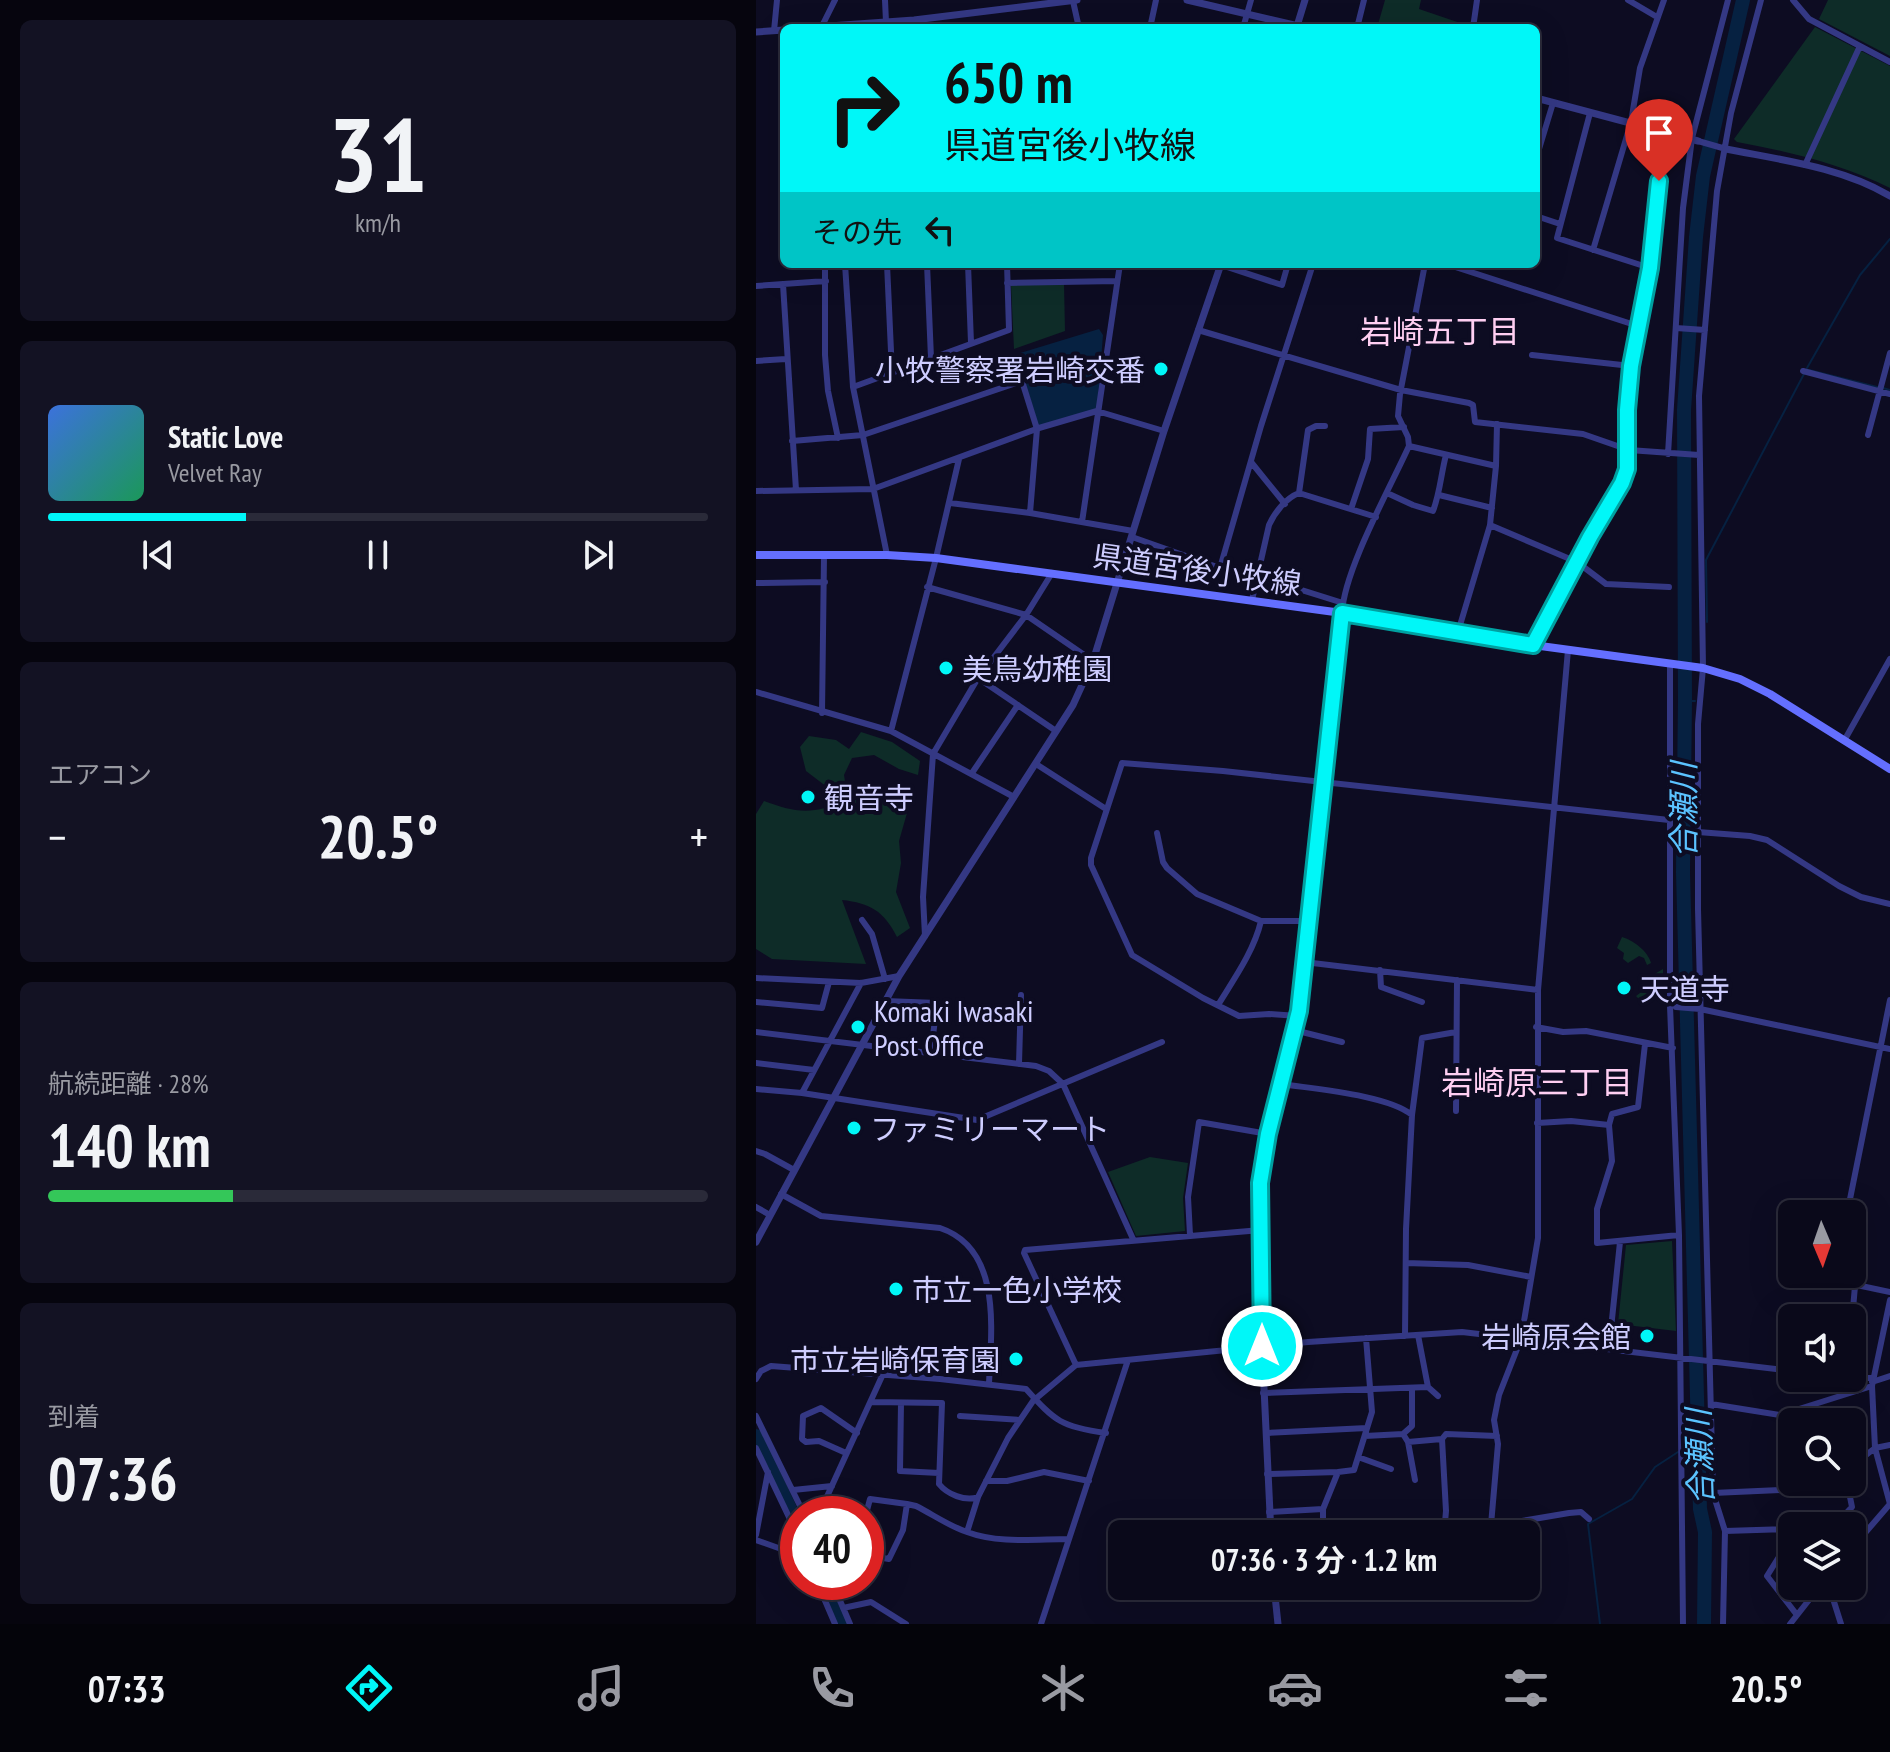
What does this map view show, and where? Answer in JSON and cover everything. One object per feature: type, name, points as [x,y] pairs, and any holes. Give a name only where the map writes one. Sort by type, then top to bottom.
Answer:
[{"type":"main road","name":"県道宮後小牧線","points":[[756,555],[936,558],[1252,600],[1342,608],[1533,645],[1700,668],[1740,679],[1770,694],[1890,769]]},
{"type":"street","points":[[774,31],[777,0]]},
{"type":"street","points":[[823,24],[835,0]]},
{"type":"street","points":[[885,0],[886,22]]},
{"type":"street","points":[[854,24],[914,20],[1028,3],[1075,0],[1079,24]]},
{"type":"street","points":[[1151,24],[1156,0]]},
{"type":"street","points":[[1187,0],[1289,24]]},
{"type":"street","points":[[1244,24],[1251,0]]},
{"type":"street","points":[[1298,24],[1305,0]]},
{"type":"street","points":[[1358,24],[1364,0]]},
{"type":"street","points":[[1474,24],[1477,0]]},
{"type":"street","points":[[1628,0],[1657,17]]},
{"type":"street","points":[[1593,250],[1631,122],[1640,68],[1664,0]]},
{"type":"street","points":[[1670,454],[1683,208],[1695,140],[1728,0]]},
{"type":"street","points":[[1723,1624],[1725,1531],[1713,1493],[1708,1361],[1700,1009],[1700,668],[1696,455],[1714,216],[1738,83],[1761,0]]},
{"type":"street","points":[[1793,0],[1809,19],[1890,62]]},
{"type":"street","points":[[914,20],[916,24]]},
{"type":"street","points":[[756,32],[780,30]]},
{"type":"street","points":[[1805,165],[1860,46]]},
{"type":"street","points":[[1540,99],[1726,149],[1856,179],[1890,196]]},
{"type":"street","points":[[1540,146],[1553,103]]},
{"type":"street","points":[[1590,113],[1557,238],[1650,268]]},
{"type":"street","points":[[1533,645],[1622,483],[1629,450],[1627,410],[1631,366],[1650,268],[1664,132]]},
{"type":"street","points":[[1540,217],[1560,224]]},
{"type":"street","points":[[825,268],[825,355],[828,391],[838,438]]},
{"type":"street","points":[[845,268],[853,387],[887,555]]},
{"type":"street","points":[[887,268],[892,373]]},
{"type":"street","points":[[927,268],[931,358]]},
{"type":"street","points":[[968,268],[971,343]]},
{"type":"street","points":[[853,387],[1009,330],[1007,268]]},
{"type":"street","points":[[1082,522],[1119,268]]},
{"type":"street","points":[[756,1242],[899,976],[1073,705],[1093,661],[1164,431],[1219,268]]},
{"type":"street","points":[[1232,268],[1282,285],[1287,268]]},
{"type":"street","points":[[1220,568],[1312,268]]},
{"type":"street","points":[[1270,1520],[1263,1393],[1260,1183],[1268,1134],[1298,1016],[1345,590],[1409,446],[1398,416],[1424,268]]},
{"type":"street","points":[[1458,268],[1638,326]]},
{"type":"street","points":[[756,286],[826,281]]},
{"type":"street","points":[[1007,283],[1117,281]]},
{"type":"street","points":[[783,284],[796,490]]},
{"type":"street","points":[[1676,328],[1705,330]]},
{"type":"street","points":[[1198,330],[1401,390],[1469,403],[1474,410],[1475,422],[1583,434],[1629,450],[1696,455]]},
{"type":"street","points":[[1868,435],[1890,353]]},
{"type":"street","points":[[1532,355],[1631,366]]},
{"type":"street","points":[[756,361],[786,359]]},
{"type":"street","points":[[1803,371],[1883,388],[1890,394]]},
{"type":"street","points":[[792,441],[863,435],[1022,381],[1037,429],[1030,513]]},
{"type":"street","points":[[756,491],[873,489],[1037,429],[1097,411],[1164,431]]},
{"type":"street","points":[[1458,632],[1490,525],[1497,424]]},
{"type":"street","points":[[1252,600],[1269,525],[1285,504],[1299,493],[1308,430],[1325,426]]},
{"type":"street","points":[[1351,509],[1368,459],[1370,429],[1404,427]]},
{"type":"street","points":[[1409,446],[1496,466]]},
{"type":"street","points":[[1387,493],[1431,512],[1439,495],[1439,481],[1446,455]]},
{"type":"street","points":[[891,731],[959,459]]},
{"type":"street","points":[[1251,462],[1285,504]]},
{"type":"street","points":[[1299,493],[1376,517]]},
{"type":"street","points":[[1439,495],[1492,508]]},
{"type":"street","points":[[950,503],[1030,513],[1132,534],[1220,568],[1257,576],[1342,608]]},
{"type":"street","points":[[1490,525],[1577,562],[1606,584],[1669,587]]},
{"type":"street","points":[[822,713],[824,556]]},
{"type":"street","points":[[925,936],[923,897],[933,754],[978,678],[1026,615],[1052,573]]},
{"type":"street","points":[[756,583],[825,582]]},
{"type":"street","points":[[927,587],[1026,615],[1093,661]]},
{"type":"street","points":[[1491,1520],[1498,1453],[1494,1420],[1499,1395],[1521,1339],[1538,1238],[1536,1027],[1568,650]]},
{"type":"street","points":[[1844,741],[1890,659]]},
{"type":"street","points":[[1670,665],[1669,820],[1679,1235],[1683,1624]]},
{"type":"street","points":[[978,678],[1056,731]]},
{"type":"street","points":[[756,692],[891,731],[1014,797]]},
{"type":"street","points":[[972,773],[1018,705]]},
{"type":"street","points":[[1298,1016],[1269,1014],[1248,1017],[1218,1005],[1137,959],[1128,950],[1091,865],[1122,763],[1669,820]]},
{"type":"street","points":[[1036,764],[1106,809]]},
{"type":"street","points":[[1698,832],[1767,840],[1839,886],[1861,897],[1890,904]]},
{"type":"street","points":[[1157,833],[1163,862],[1170,872],[1197,894],[1261,921],[1308,921]]},
{"type":"street","points":[[862,920],[872,934],[885,979]]},
{"type":"street","points":[[1218,1005],[1258,934],[1261,921]]},
{"type":"street","points":[[1304,962],[1538,990]]},
{"type":"street","points":[[1380,970],[1381,987],[1422,1002]]},
{"type":"street","points":[[756,978],[861,983],[899,976]]},
{"type":"street","points":[[1456,1111],[1457,980]]},
{"type":"street","points":[[756,1002],[822,1008],[829,982]]},
{"type":"street","points":[[802,1093],[861,983]]},
{"type":"street","points":[[1019,1064],[1021,995]]},
{"type":"street","points":[[1850,1200],[1890,1000]]},
{"type":"street","points":[[885,1001],[937,1003],[931,1052]]},
{"type":"street","points":[[1676,1007],[1700,1009],[1890,1049]]},
{"type":"street","points":[[1536,1027],[1563,1032],[1586,1031],[1673,1048]]},
{"type":"street","points":[[1294,1030],[1342,1042]]},
{"type":"street","points":[[756,1032],[931,1052],[1036,1066],[1049,1071],[1063,1084],[1133,1239]]},
{"type":"street","points":[[1405,1336],[1412,1115],[1422,1038],[1456,1032]]},
{"type":"street","points":[[756,1089],[833,1097],[977,1120],[1162,1042]]},
{"type":"street","points":[[1645,1044],[1638,1107],[1612,1114],[1609,1125],[1612,1161],[1597,1209],[1597,1243],[1679,1235]]},
{"type":"street","points":[[756,1063],[814,1070]]},
{"type":"street","points":[[1282,1084],[1364,1097],[1404,1109],[1412,1115]]},
{"type":"street","points":[[1537,1123],[1571,1121],[1609,1125]]},
{"type":"street","points":[[1190,1235],[1188,1197],[1199,1122],[1268,1134]]},
{"type":"street","points":[[756,1151],[794,1170]]},
{"type":"street","points":[[781,1194],[821,1216],[940,1228],[952,1232],[972,1250],[985,1276],[992,1303],[989,1384]]},
{"type":"street","points":[[756,1207],[770,1215]]},
{"type":"street","points":[[1076,1365],[1025,1250],[1261,1230]]},
{"type":"street","points":[[1609,1348],[1620,1242]]},
{"type":"street","points":[[1406,1263],[1468,1265],[1531,1277]]},
{"type":"street","points":[[1866,1288],[1890,1292]]},
{"type":"street","points":[[1866,1532],[1890,1504],[1875,1448],[1872,1382],[1890,1300]]},
{"type":"street","points":[[967,1532],[978,1497],[1020,1420],[1033,1401],[1076,1365],[1262,1346],[1462,1332],[1778,1370]]},
{"type":"street","points":[[1418,1335],[1428,1387],[1438,1396]]},
{"type":"street","points":[[1267,1474],[1354,1470],[1372,1412],[1366,1338]]},
{"type":"street","points":[[1041,1624],[1128,1360]]},
{"type":"street","points":[[756,1379],[761,1371],[771,1366],[1026,1389],[1033,1401],[1072,1429],[1106,1433]]},
{"type":"street","points":[[827,1496],[883,1374]]},
{"type":"street","points":[[1711,1404],[1780,1415],[1890,1376]]},
{"type":"street","points":[[1866,1381],[1872,1382]]},
{"type":"street","points":[[1263,1393],[1428,1387]]},
{"type":"street","points":[[1365,1436],[1403,1434],[1412,1426],[1412,1388]]},
{"type":"street","points":[[872,1402],[942,1403],[939,1484],[947,1492],[972,1500],[978,1497]]},
{"type":"street","points":[[901,1403],[900,1471],[939,1473]]},
{"type":"street","points":[[846,1453],[819,1441],[806,1442],[802,1439],[803,1416],[821,1408],[857,1433]]},
{"type":"street","points":[[756,1416],[796,1496]]},
{"type":"street","points":[[960,1416],[1020,1420]]},
{"type":"street","points":[[1266,1433],[1367,1428]]},
{"type":"street","points":[[1403,1434],[1408,1442],[1415,1480]]},
{"type":"street","points":[[1445,1520],[1442,1439],[1446,1434],[1497,1436]]},
{"type":"street","points":[[1408,1442],[1442,1439]]},
{"type":"street","points":[[1866,1455],[1875,1448],[1890,1445]]},
{"type":"street","points":[[756,1448],[780,1498]]},
{"type":"street","points":[[1358,1457],[1391,1469]]},
{"type":"street","points":[[768,1472],[756,1537],[780,1547]]},
{"type":"street","points":[[986,1481],[1017,1479],[1044,1472],[1089,1481]]},
{"type":"street","points":[[1323,1520],[1323,1509],[1338,1472]]},
{"type":"street","points":[[793,1490],[832,1486]]},
{"type":"street","points":[[1713,1493],[1778,1490]]},
{"type":"street","points":[[884,1501],[916,1506],[967,1532],[1002,1540],[1069,1539]]},
{"type":"street","points":[[884,1558],[889,1559],[904,1525],[907,1504]]},
{"type":"street","points":[[1269,1512],[1323,1509]]},
{"type":"street","points":[[1524,1520],[1581,1512],[1589,1519]]},
{"type":"street","points":[[1725,1531],[1778,1529]]},
{"type":"street","points":[[1778,1558],[1767,1576],[1778,1590]]},
{"type":"street","points":[[825,1600],[835,1624]]},
{"type":"street","points":[[840,1600],[850,1624]]},
{"type":"street","points":[[1275,1600],[1278,1624]]},
{"type":"street","points":[[1785,1600],[1797,1615]]},
{"type":"street","points":[[1790,1624],[1809,1600]]},
{"type":"street","points":[[1833,1600],[1841,1624]]},
{"type":"street","points":[[843,1608],[871,1602],[906,1624]]},
{"type":"green space","points":[[1385,0],[1421,0],[1419,9],[1463,24],[1378,24]]},
{"type":"green space","points":[[1828,0],[1890,0],[1890,56],[1819,19]]},
{"type":"green space","points":[[1815,27],[1890,66],[1890,188],[1834,166],[1734,139]]},
{"type":"green space","points":[[1064,284],[1065,331],[1014,349],[1011,285]]},
{"type":"green space","points":[[861,732],[892,742],[920,761],[918,775],[899,769],[874,755],[852,758],[844,775],[847,794],[870,809],[887,793],[909,806],[899,841],[901,863],[896,892],[910,928],[897,937],[875,910],[861,903],[842,900],[866,964],[772,959],[756,949],[756,814],[764,801],[794,810],[825,808],[827,787],[806,771],[800,747],[809,736],[836,740],[849,749]]},
{"type":"green space","points":[[1622,937],[1640,947],[1651,963],[1647,965],[1644,958],[1639,956],[1628,963],[1623,959],[1624,953],[1617,948]]},
{"type":"green space","points":[[1663,969],[1663,989],[1650,1001],[1639,999],[1636,996],[1648,987],[1646,979]]},
{"type":"green space","points":[[1150,1157],[1188,1163],[1183,1198],[1185,1231],[1136,1236],[1108,1172]]},
{"type":"green space","points":[[1672,1241],[1676,1331],[1618,1324],[1626,1245]]},
{"type":"water","points":[[1099,329],[1103,335],[1097,411],[1039,428],[1017,354]]},
{"type":"waterway","name":"合瀬川","points":[[1704,1624],[1705,1532],[1700,1509],[1683,872],[1684,410],[1703,176],[1743,0]]},
{"type":"waterway","points":[[1807,368],[1860,275],[1890,239]]},
{"type":"waterway","points":[[1809,370],[1877,387]]},
{"type":"waterway","points":[[1707,622],[1706,560],[1805,372]]},
{"type":"waterway","points":[[1883,388],[1890,390]]},
{"type":"waterway","points":[[1685,701],[1695,701]]},
{"type":"waterway","points":[[756,1436],[784,1496]]},
{"type":"waterway","points":[[1685,1452],[1699,1451]]},
{"type":"waterway","points":[[1600,1624],[1588,1524],[1632,1499],[1655,1467],[1678,1452]]},
{"type":"waterway","points":[[831,1600],[842,1624]]},
{"type":"place","name":"小牧警察署岩崎交番","points":[[1161,369]]},
{"type":"place","name":"美鳥幼稚園","points":[[946,668]]},
{"type":"place","name":"観音寺","points":[[808,797]]},
{"type":"place","name":"天道寺","points":[[1624,988]]},
{"type":"place","name":"Komaki Iwasaki Post Office","points":[[858,1027]]},
{"type":"place","name":"ファミリーマート","points":[[854,1128]]},
{"type":"place","name":"市立一色小学校","points":[[896,1289]]},
{"type":"place","name":"岩崎原会館","points":[[1647,1336]]},
{"type":"place","name":"市立岩崎保育園","points":[[1016,1359]]},
{"type":"district","name":"岩崎五丁目","points":[[1440,331]]},
{"type":"district","name":"岩崎原三丁目","points":[[1537,1082]]},
{"type":"route","points":[[1262,1346],[1260,1183],[1268,1134],[1299,1011],[1342,613],[1533,645],[1627,469],[1631,366],[1647,288],[1659,181]]}]
